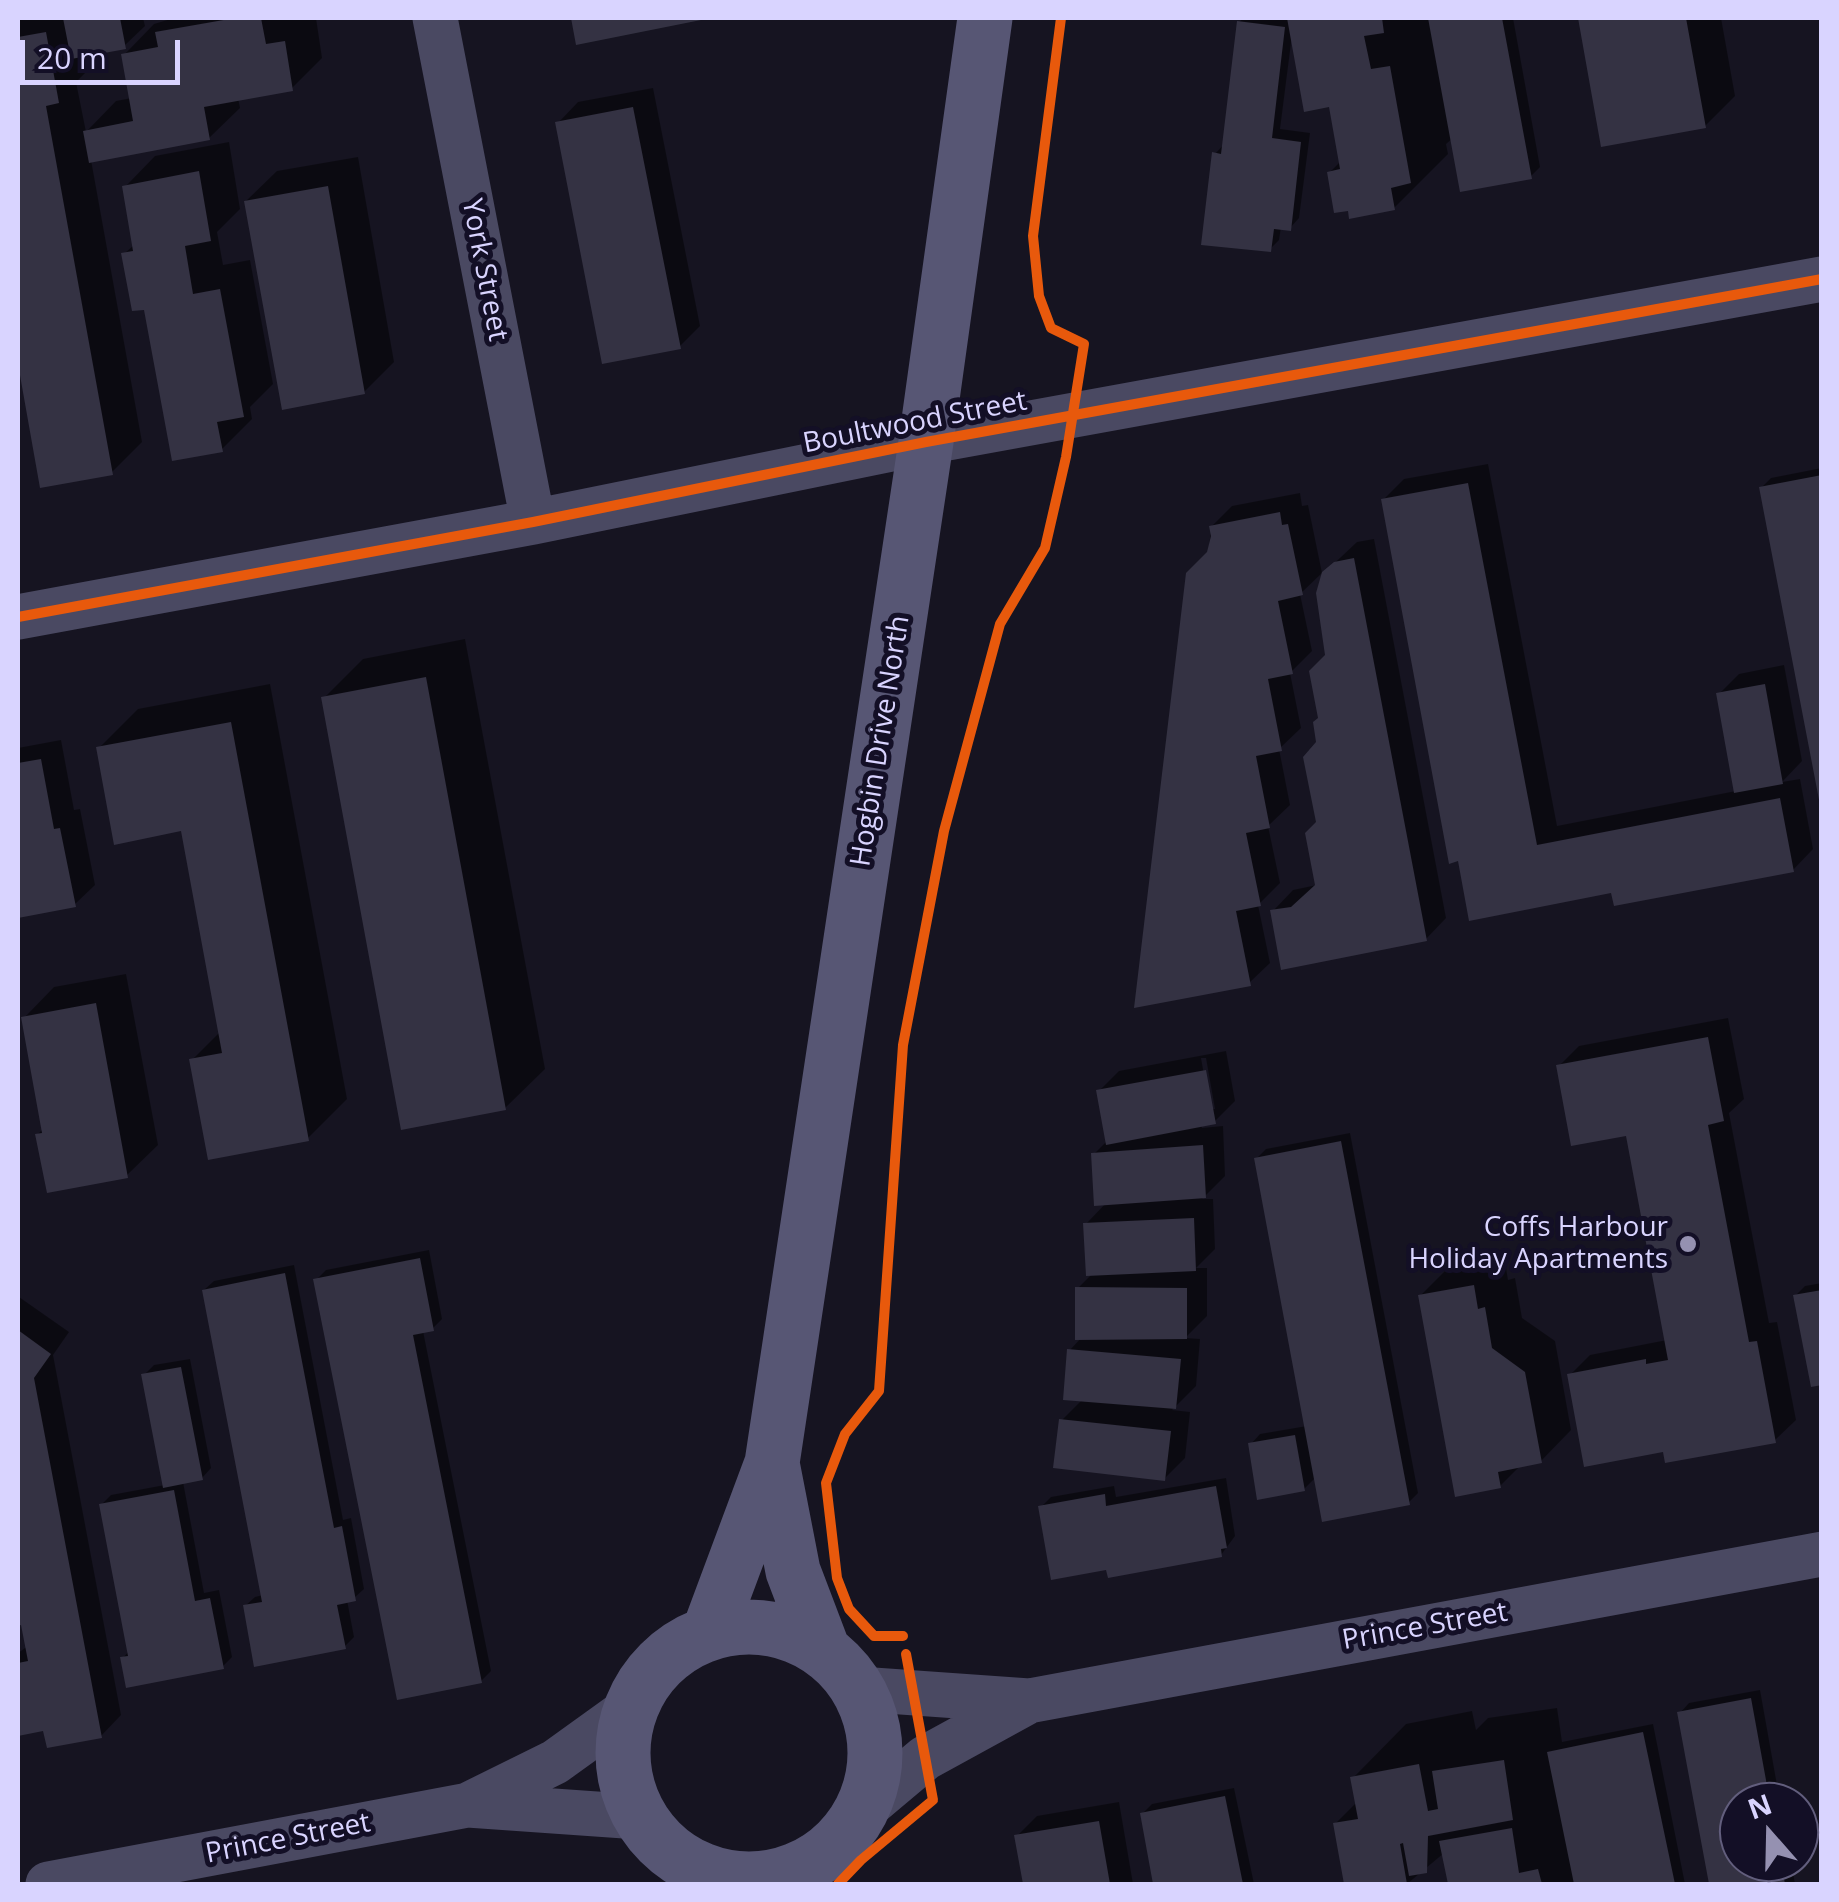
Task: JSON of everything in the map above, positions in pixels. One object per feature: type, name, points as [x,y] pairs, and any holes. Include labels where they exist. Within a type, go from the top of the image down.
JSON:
[{"type":"main road","name":"Hogbin Drive North","points":[[710,1632],[772,1464],[926,442],[985,18]]},
{"type":"main road","name":"Hogbin Drive North","points":[[772,1464],[793,1571],[841,1670]]},
{"type":"main road","points":[[749,1626],[788,1632],[841,1670],[874,1729],[874,1771],[862,1811],[839,1842],[808,1864],[770,1881],[735,1879],[698,1870],[661,1851],[625,1782],[622,1745],[630,1708],[648,1675],[676,1649],[710,1632],[749,1626]]},
{"type":"street","name":"York Street","points":[[435,18],[533,522]]},
{"type":"street","name":"Boultwood Street","points":[[18,617],[533,522],[926,442],[1822,280]]},
{"type":"street","name":"Prince Street","points":[[862,1811],[925,1758],[1029,1701],[1822,1554]]},
{"type":"street","name":"Prince Street","points":[[841,1670],[1029,1701]]},
{"type":"street","name":"Prince Street","points":[[48,1884],[468,1805],[555,1762],[630,1708]]},
{"type":"street","name":"Prince Street","points":[[468,1805],[661,1851]]},
{"type":"building","points":[[63,18],[120,18],[126,49],[71,59]]},
{"type":"building","points":[[235,18],[261,18],[266,44],[285,41],[293,91],[204,107],[210,140],[89,163],[83,131],[133,121],[121,54],[158,47],[155,32]]},
{"type":"building","points":[[571,18],[705,18],[706,19],[576,45]]},
{"type":"building","points":[[1287,18],[1382,18],[1384,33],[1364,36],[1371,69],[1390,66],[1411,183],[1391,188],[1395,210],[1349,219],[1348,211],[1334,213],[1327,172],[1340,169],[1329,107],[1304,112]]},
{"type":"building","points":[[1428,18],[1502,18],[1532,179],[1460,192]]},
{"type":"building","points":[[1578,18],[1686,18],[1706,128],[1601,147]]},
{"type":"building","points":[[1237,21],[1285,27],[1272,138],[1301,142],[1291,231],[1274,229],[1271,252],[1201,245],[1212,152],[1221,154]]},
{"type":"building","points":[[46,32],[59,103],[46,106],[113,475],[40,488],[18,364],[18,37]]},
{"type":"building","points":[[633,107],[681,349],[602,364],[555,122]]},
{"type":"building","points":[[199,171],[211,241],[185,246],[193,294],[220,289],[244,417],[217,422],[223,452],[172,461],[144,310],[132,311],[121,253],[133,251],[122,186]]},
{"type":"building","points":[[328,186],[365,394],[282,410],[244,201]]},
{"type":"building","points":[[1822,475],[1822,805],[1820,805],[1759,487]]},
{"type":"building","points":[[1468,483],[1537,845],[1780,798],[1794,872],[1614,906],[1611,893],[1469,921],[1458,861],[1449,864],[1381,499]]},
{"type":"building","points":[[1280,512],[1282,525],[1288,524],[1303,595],[1278,601],[1293,674],[1268,679],[1282,751],[1256,756],[1270,828],[1246,833],[1261,906],[1236,911],[1251,986],[1134,1008],[1186,573],[1207,552],[1209,526]]},
{"type":"building","points":[[1354,558],[1427,941],[1281,970],[1270,910],[1291,907],[1315,885],[1305,833],[1316,822],[1303,757],[1316,742],[1313,722],[1318,718],[1309,671],[1325,655],[1316,593],[1322,572],[1334,562]]},
{"type":"building","points":[[426,677],[506,1110],[401,1130],[321,697]]},
{"type":"building","points":[[1765,684],[1783,784],[1734,793],[1716,693]]},
{"type":"building","points":[[231,722],[309,1141],[208,1160],[189,1059],[222,1053],[181,831],[114,845],[96,747]]},
{"type":"building","points":[[41,759],[54,829],[60,828],[76,907],[18,918],[18,763]]},
{"type":"building","points":[[96,1003],[128,1178],[47,1193],[35,1134],[42,1133],[21,1017]]},
{"type":"building","name":"Coffs Harbour Holiday Apartments","points":[[1708,1037],[1724,1121],[1708,1125],[1749,1342],[1757,1341],[1776,1443],[1665,1463],[1663,1452],[1584,1467],[1567,1374],[1646,1359],[1646,1364],[1668,1360],[1626,1136],[1571,1146],[1556,1065]]},
{"type":"building","points":[[1206,1070],[1216,1124],[1106,1145],[1096,1090]]},
{"type":"building","points":[[1341,1141],[1410,1505],[1322,1522],[1254,1158]]},
{"type":"building","points":[[1203,1145],[1206,1198],[1094,1206],[1091,1153]]},
{"type":"building","points":[[1194,1218],[1196,1271],[1086,1276],[1083,1223]]},
{"type":"building","points":[[420,1258],[434,1331],[413,1335],[482,1683],[397,1700],[313,1279]]},
{"type":"building","points":[[285,1273],[334,1528],[342,1526],[356,1601],[337,1605],[346,1649],[254,1667],[243,1605],[262,1602],[202,1290]]},
{"type":"building","points":[[1474,1285],[1478,1309],[1485,1307],[1492,1348],[1525,1372],[1542,1463],[1498,1472],[1501,1488],[1455,1497],[1418,1295]]},
{"type":"building","points":[[1075,1287],[1187,1288],[1187,1339],[1075,1340]]},
{"type":"building","points":[[1822,1290],[1822,1385],[1811,1387],[1793,1295]]},
{"type":"building","points":[[18,1330],[51,1354],[34,1378],[102,1738],[47,1748],[43,1731],[18,1736],[18,1663],[28,1661],[21,1625],[18,1626]]},
{"type":"building","points":[[1067,1349],[1181,1359],[1176,1409],[1063,1400]]},
{"type":"building","points":[[181,1367],[203,1480],[163,1488],[141,1374]]},
{"type":"building","points":[[1059,1419],[1171,1431],[1165,1481],[1053,1468]]},
{"type":"building","points":[[1295,1435],[1305,1491],[1257,1500],[1248,1443]]},
{"type":"building","points":[[1216,1486],[1227,1548],[1221,1549],[1222,1557],[1108,1578],[1106,1570],[1051,1580],[1038,1506],[1105,1494],[1106,1506]]},
{"type":"building","points":[[174,1490],[195,1601],[210,1598],[224,1669],[126,1688],[120,1657],[128,1656],[99,1504]]},
{"type":"building","points":[[1751,1698],[1766,1782],[1719,1782],[1719,1882],[1785,1884],[1709,1884],[1677,1712]]},
{"type":"building","points":[[1643,1732],[1675,1884],[1574,1884],[1547,1752]]},
{"type":"building","points":[[1504,1760],[1513,1820],[1428,1836],[1427,1873],[1409,1876],[1403,1843],[1400,1844],[1407,1884],[1344,1884],[1333,1823],[1358,1819],[1350,1777],[1419,1764],[1428,1811],[1438,1809],[1432,1771]]},
{"type":"building","points":[[1225,1796],[1243,1884],[1153,1884],[1140,1813]]},
{"type":"building","points":[[1099,1821],[1110,1884],[1023,1884],[1014,1835]]},
{"type":"building","points":[[1512,1828],[1519,1873],[1538,1869],[1542,1884],[1448,1884],[1439,1841]]},
{"type":"cycle path","points":[[903,1636],[874,1636],[849,1609],[837,1578],[826,1483],[845,1434],[879,1391],[903,1045],[944,831],[1000,624],[1045,548],[1066,457],[1084,344],[1051,328],[1039,296],[1033,236],[1061,18]]},
{"type":"cycle path","points":[[18,617],[533,522],[926,442],[1822,279]]},
{"type":"cycle path","points":[[838,1884],[933,1800],[906,1654]]},
{"type":"place","name":"Coffs Harbour Holiday Apartments","points":[[1688,1244]]}]
